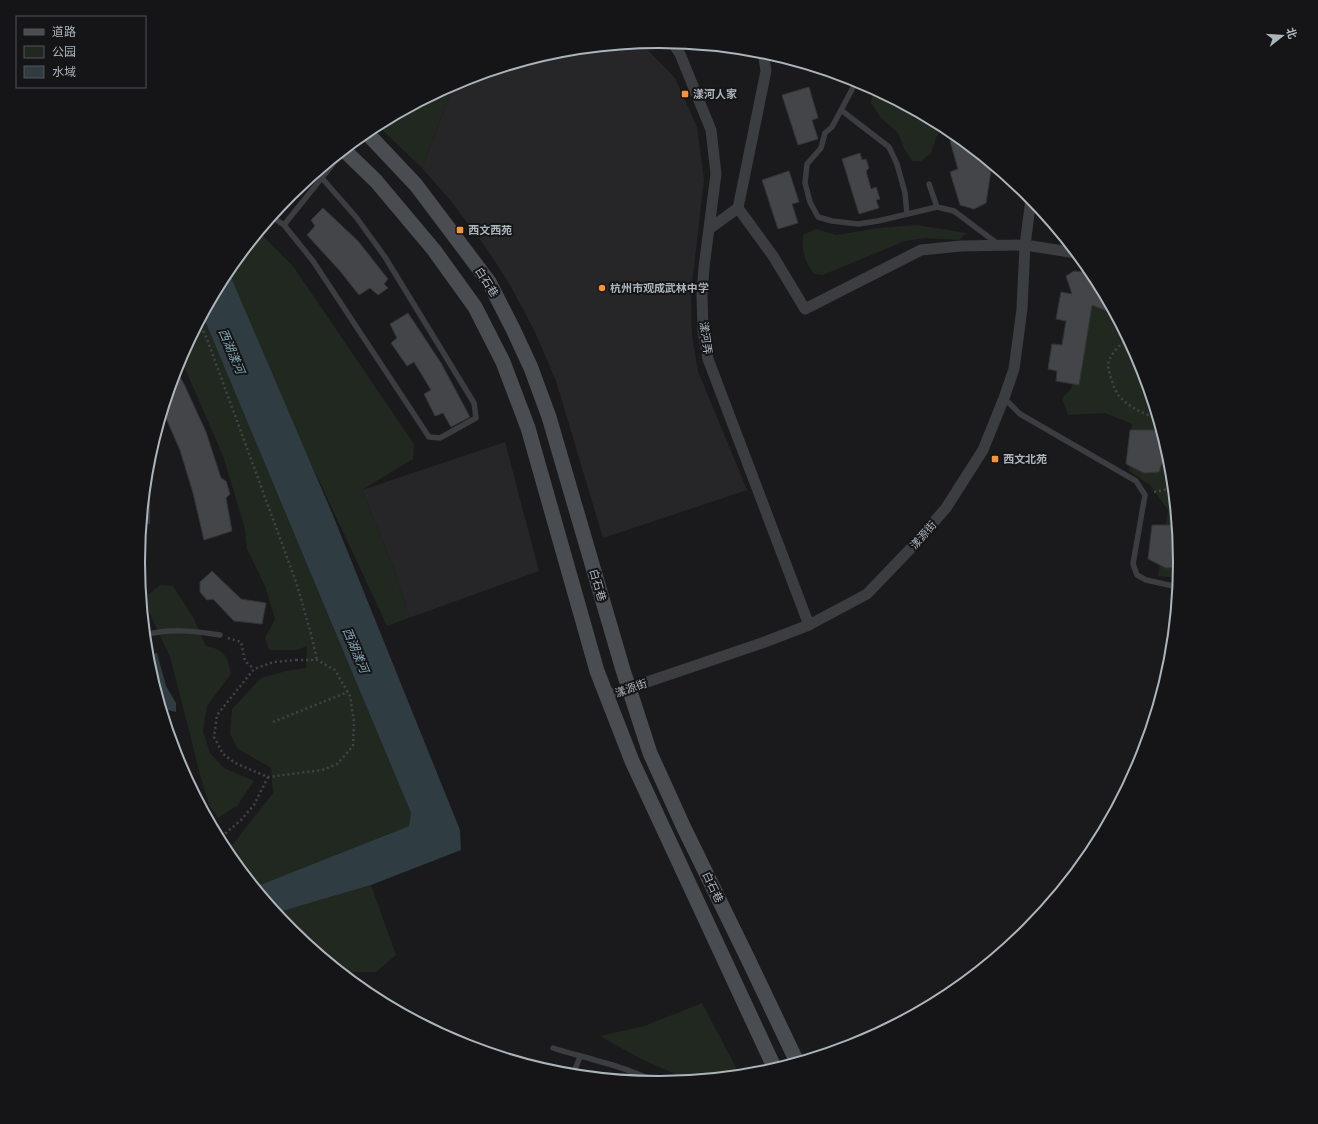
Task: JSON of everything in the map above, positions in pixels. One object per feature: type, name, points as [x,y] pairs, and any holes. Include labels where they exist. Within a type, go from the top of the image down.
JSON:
[{"type":"main road","name":"白石巷","points":[[370,137],[416,185],[489,282],[514,329],[531,368],[549,417],[629,688],[650,752],[684,828],[795,1057]]},
{"type":"main road","name":"白石巷","points":[[347,153],[376,182],[434,250],[475,307],[503,362],[528,428],[597,671],[606,696],[632,761],[771,1063]]},
{"type":"street","name":"漾河弄","points":[[676,49],[680,54],[711,130],[716,174],[702,296],[703,330],[708,359],[809,625]]},
{"type":"street","points":[[709,229],[738,208],[766,71],[764,59]]},
{"type":"street","points":[[738,208],[773,256],[806,309],[921,250],[961,246],[1025,245],[1069,252]]},
{"type":"street","name":"漾源街","points":[[606,696],[762,643],[809,625],[867,594],[919,540],[946,508],[983,450],[1014,369],[1022,310],[1025,245],[1031,208]]},
{"type":"lane","points":[[853,86],[832,127],[825,133],[821,148],[807,164],[805,183],[810,202],[818,217],[858,224],[937,207],[954,212],[1000,245]]},
{"type":"lane","points":[[841,110],[890,147],[897,164],[905,193],[907,214]]},
{"type":"lane","points":[[284,225],[327,170]]},
{"type":"lane","points":[[276,220],[284,225],[313,261],[429,437],[440,438],[476,418],[474,403],[385,257],[356,217],[321,177]]},
{"type":"lane","points":[[929,184],[937,207]]},
{"type":"lane","points":[[1004,398],[1020,414],[1136,482],[1144,495],[1133,564],[1135,570],[1137,575],[1146,580],[1172,586]]},
{"type":"lane","points":[[150,634],[178,631],[199,632],[220,636]]},
{"type":"lane","points":[[553,1048],[598,1060],[642,1076]]},
{"type":"lane","points":[[575,1069],[580,1056]]},
{"type":"path","points":[[202,328],[296,582],[317,660]]},
{"type":"path","points":[[1124,343],[1114,350],[1108,366],[1118,395],[1144,414],[1151,416]]},
{"type":"path","points":[[1144,495],[1168,489]]},
{"type":"path","points":[[220,636],[241,642],[245,661],[254,669]]},
{"type":"path","points":[[317,660],[335,670],[350,696],[354,722],[353,746],[337,764],[322,770],[268,777],[235,763],[223,754],[214,737],[217,715],[254,669],[274,662],[317,660]]},
{"type":"path","points":[[273,722],[348,692]]},
{"type":"path","points":[[224,835],[241,820],[254,805],[268,777]]},
{"type":"shaded area","name":"杭州市观成武林中学","points":[[646,48],[675,78],[697,127],[704,180],[691,293],[692,336],[698,371],[747,490],[603,538],[556,381],[535,332],[509,283],[484,245],[451,201],[422,168],[451,92],[494,75],[559,58],[592,52]]},
{"type":"shaded area","points":[[505,442],[539,571],[409,618],[396,574],[362,490]]},
{"type":"green space","points":[[451,92],[422,168],[382,130],[402,117]]},
{"type":"green space","points":[[872,95],[916,117],[940,132],[931,153],[921,161],[912,161],[904,148],[898,133],[881,118],[871,103]]},
{"type":"green space","points":[[916,225],[967,233],[959,240],[926,238],[905,241],[823,275],[814,274],[804,256],[803,235],[816,229],[836,235],[879,228]]},
{"type":"green space","points":[[262,235],[293,266],[414,444],[413,459],[362,490],[396,574],[409,618],[387,626],[301,442],[231,277]]},
{"type":"green space","points":[[1090,296],[1101,301],[1104,305],[1134,365],[1146,397],[1163,462],[1169,495],[1172,528],[1173,577],[1158,576],[1168,510],[1150,485],[1129,471],[1132,424],[1105,413],[1068,415],[1062,398],[1071,389]]},
{"type":"green space","points":[[205,321],[411,813],[409,826],[260,885],[231,847],[273,793],[271,768],[238,749],[230,734],[232,709],[261,678],[286,671],[306,668],[307,646],[297,650],[269,650],[265,638],[275,619],[265,586],[247,549],[245,529],[223,456],[184,366]]},
{"type":"green space","points":[[160,585],[173,586],[193,617],[206,646],[222,652],[227,658],[230,668],[231,674],[207,706],[203,731],[210,753],[224,768],[254,781],[237,806],[218,818],[210,807],[200,775],[170,657],[148,610],[148,595]]},
{"type":"green space","points":[[371,885],[396,955],[376,972],[349,972],[320,948],[283,911]]},
{"type":"green space","points":[[702,1003],[737,1070],[679,1075],[641,1059],[600,1036],[644,1026]]},
{"type":"water","name":"西湖漾河","points":[[231,277],[332,513],[460,830],[461,850],[371,885],[283,911],[260,885],[409,826],[411,813],[205,321]]},
{"type":"water","points":[[149,499],[150,502],[150,524],[146,524]]},
{"type":"water","points":[[157,653],[166,686],[176,703],[176,712],[167,710],[153,654]]},
{"type":"building","points":[[809,87],[818,118],[812,120],[818,139],[798,145],[782,95]]},
{"type":"building","points":[[952,140],[972,154],[991,170],[986,203],[974,209],[960,205],[950,172],[958,169],[950,141]]},
{"type":"building","points":[[860,153],[862,160],[866,159],[869,168],[866,171],[871,189],[876,187],[880,199],[876,200],[879,208],[859,214],[842,159]]},
{"type":"building","points":[[789,171],[799,202],[792,204],[798,223],[778,229],[762,180]]},
{"type":"building","points":[[323,208],[358,241],[388,279],[384,284],[388,288],[378,295],[370,288],[359,295],[340,271],[307,235],[315,226],[311,220]]},
{"type":"building","points":[[1074,271],[1083,272],[1107,311],[1092,305],[1079,385],[1056,381],[1057,371],[1048,369],[1052,344],[1062,345],[1066,321],[1056,319],[1061,292],[1072,294],[1066,276]]},
{"type":"building","points":[[408,313],[441,363],[470,417],[451,427],[443,413],[435,416],[424,394],[431,390],[414,362],[407,366],[391,343],[397,338],[390,324]]},
{"type":"building","points":[[180,376],[206,432],[221,478],[226,481],[230,494],[226,498],[232,531],[204,540],[193,493],[180,450],[166,418]]},
{"type":"building","points":[[1130,430],[1155,431],[1163,463],[1159,472],[1144,473],[1126,464]]},
{"type":"building","points":[[1152,525],[1172,525],[1173,568],[1166,568],[1148,559]]},
{"type":"building","points":[[212,571],[241,599],[266,603],[262,624],[234,621],[213,599],[207,600],[200,592],[200,582]]},
{"type":"place","name":"漾河人家","points":[[685,94]]},
{"type":"place","name":"西文西苑","points":[[460,230]]},
{"type":"place","name":"杭州市观成武林中学","points":[[602,288]]},
{"type":"place","name":"西文北苑","points":[[995,459]]}]
